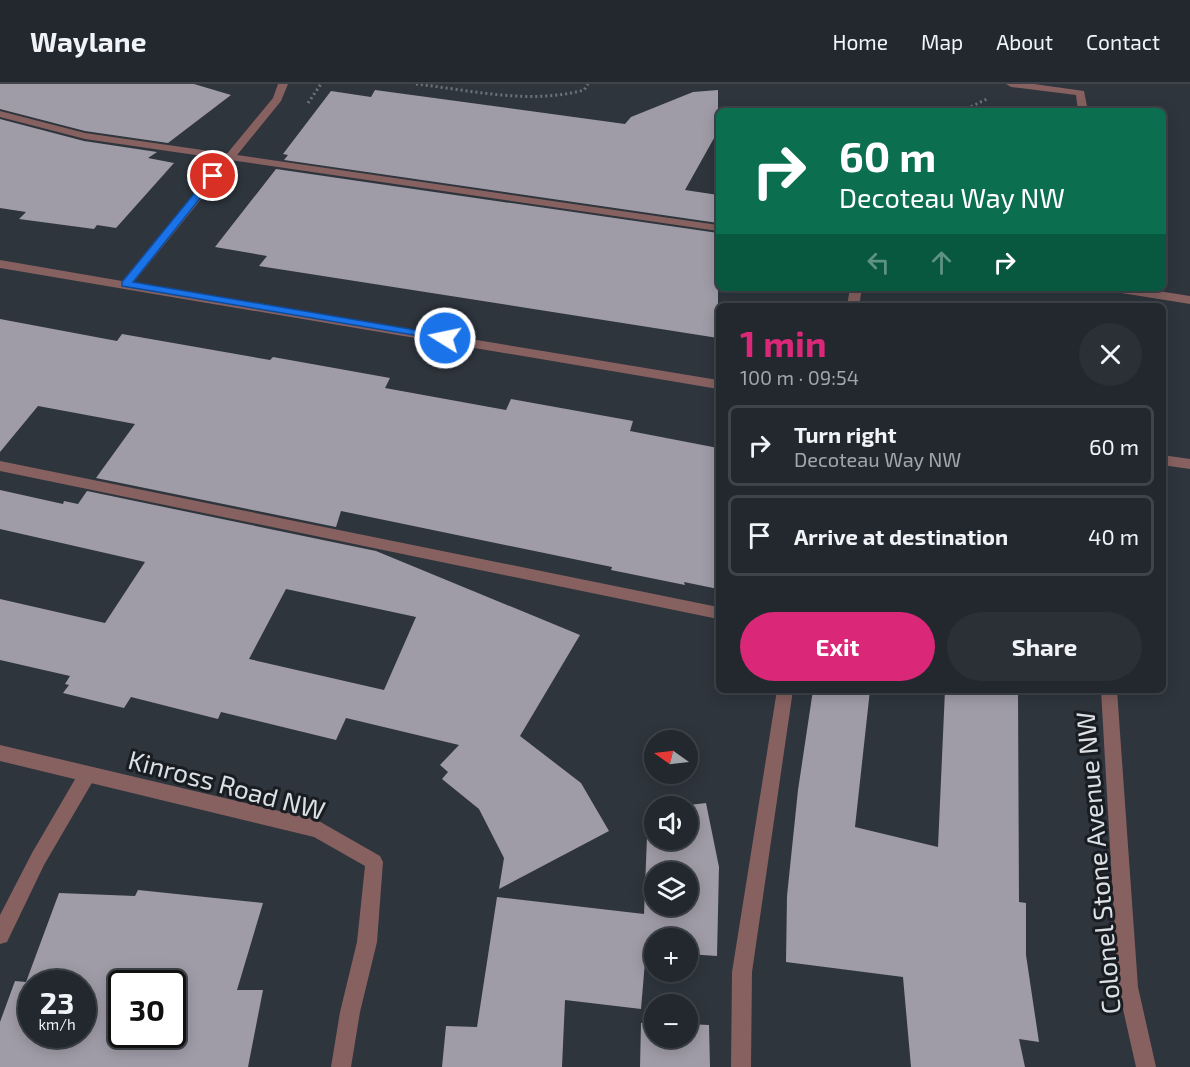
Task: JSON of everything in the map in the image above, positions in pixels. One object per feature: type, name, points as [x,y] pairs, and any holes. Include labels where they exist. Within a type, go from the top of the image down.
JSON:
[{"type":"street","points":[[126,284],[278,99],[283,84]]},
{"type":"street","points":[[1011,84],[1081,93],[1083,108]]},
{"type":"street","points":[[0,114],[85,136],[716,228]]},
{"type":"street","points":[[0,264],[716,385]]},
{"type":"street","points":[[1134,291],[1190,300]]},
{"type":"street","points":[[1166,461],[1190,464]]},
{"type":"street","points":[[0,466],[716,613]]},
{"type":"street","points":[[741,1067],[742,972],[785,693]]},
{"type":"street","name":"Colonel Stone Avenue NW","points":[[1109,693],[1128,987],[1146,1067]]},
{"type":"street","name":"Kinross Road NW","points":[[0,753],[317,829],[374,862],[367,942],[350,1012],[341,1067]]},
{"type":"street","points":[[0,935],[38,859],[87,775]]},
{"type":"path","points":[[416,84],[506,94],[563,95],[584,90],[588,84]]},
{"type":"building","points":[[0,84],[194,84],[231,95],[168,143],[85,131],[0,109]]},
{"type":"building","points":[[375,90],[625,124],[631,117],[693,92],[718,90],[716,135],[685,190],[716,195],[716,223],[284,160],[288,155],[283,154],[331,91],[371,97]]},
{"type":"building","points":[[0,119],[84,141],[157,152],[148,158],[174,163],[116,228],[97,225],[94,229],[19,219],[26,212],[0,208]]},
{"type":"building","points":[[276,169],[716,233],[718,303],[716,303],[716,338],[259,266],[267,256],[215,247]]},
{"type":"building","points":[[0,319],[117,341],[122,334],[390,378],[385,388],[506,410],[511,399],[633,421],[630,431],[716,448],[716,589],[684,582],[685,585],[611,570],[612,567],[341,511],[336,527],[96,478],[135,424],[38,406],[0,452]]},
{"type":"building","points":[[0,490],[63,504],[64,501],[78,504],[87,491],[376,551],[580,635],[520,736],[581,783],[609,831],[499,889],[504,858],[479,809],[442,779],[448,772],[440,765],[459,745],[346,718],[336,740],[221,712],[218,719],[131,697],[124,708],[63,693],[69,685],[65,684],[70,676],[0,660],[0,599],[105,623],[145,562],[0,529]],"holes":[[[286,589],[416,617],[384,690],[249,659]]]},
{"type":"building","points":[[813,693],[870,693],[855,827],[938,847],[945,693],[1018,693],[1019,902],[1026,903],[1026,955],[1039,1042],[1019,1039],[1025,1067],[911,1067],[903,977],[786,962],[787,896],[798,790]]},
{"type":"building","points":[[706,803],[719,867],[717,956],[698,955],[698,928],[644,928],[641,1009],[565,1000],[562,1067],[442,1067],[446,1026],[477,1027],[497,897],[644,914],[644,916],[698,916],[698,862],[646,862],[646,850],[698,850],[698,804]]},
{"type":"building","points":[[138,890],[263,903],[237,990],[263,990],[248,1067],[0,1067],[0,1022],[15,981],[18,981],[18,1048],[96,1048],[96,970],[30,970],[59,893],[135,896]]},
{"type":"building","points":[[641,1023],[644,1023],[644,1048],[698,1048],[698,1024],[709,1025],[710,1067],[640,1067]]},
{"type":"route","points":[[213,176],[126,284],[445,338]]}]
